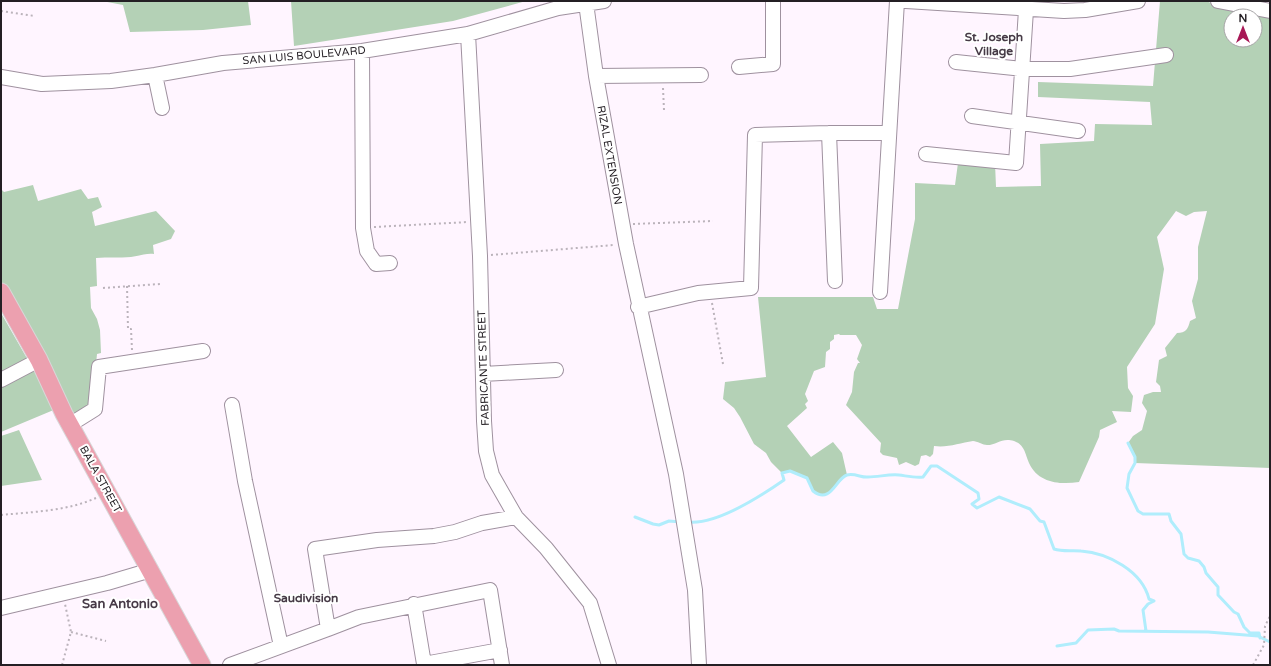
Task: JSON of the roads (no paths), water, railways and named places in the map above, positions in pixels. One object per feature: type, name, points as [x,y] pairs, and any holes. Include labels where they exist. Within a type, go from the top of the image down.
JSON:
[{"type":"main road","name":"BALA STREET","points":[[1,292],[202,665]]},
{"type":"street","name":"SAN LUIS BOULEVARD","points":[[1,77],[42,84],[111,81],[223,63],[362,51],[468,34],[527,16],[586,3],[604,1]]},
{"type":"street","points":[[739,67],[773,64],[773,1]]},
{"type":"street","points":[[880,292],[897,1]]},
{"type":"street","points":[[906,1],[1026,10],[1085,10],[1138,1]]},
{"type":"street","points":[[1218,1],[1270,11]]},
{"type":"street","name":"RIZAL EXTENSION","points":[[586,3],[596,76],[622,224],[638,307],[676,474],[695,590],[699,665]]},
{"type":"street","points":[[926,154],[1016,162],[1026,10]]},
{"type":"street","name":"FABRICANTE STREET","points":[[468,34],[479,222],[486,452],[492,475],[516,517],[546,548],[590,603],[609,665]]},
{"type":"street","points":[[362,51],[363,228],[367,251],[376,264],[390,263]]},
{"type":"street","points":[[956,62],[1023,69],[1070,69],[1166,55]]},
{"type":"street","points":[[155,75],[162,108]]},
{"type":"street","points":[[596,76],[702,75]]},
{"type":"street","points":[[972,116],[1078,131]]},
{"type":"street","points":[[638,307],[698,293],[751,288],[755,136],[829,133],[889,133]]},
{"type":"street","points":[[829,133],[835,281]]},
{"type":"street","points":[[71,424],[95,409],[99,367],[203,351]]},
{"type":"street","points":[[1,380],[39,360]]},
{"type":"street","points":[[483,374],[556,370]]},
{"type":"street","points":[[232,405],[245,481],[281,646]]},
{"type":"street","points":[[328,629],[315,549],[377,540],[434,536],[455,532],[482,523],[516,517]]},
{"type":"street","points":[[1,608],[151,570]]},
{"type":"street","points":[[230,665],[359,617],[414,604],[490,590],[502,665]]},
{"type":"street","points":[[414,604],[424,664],[500,650]]},
{"type":"waterway","points":[[1128,443],[1135,457],[1135,463],[1129,474],[1127,488],[1138,511],[1143,514],[1169,514],[1171,521],[1181,534],[1184,554],[1188,558],[1199,561],[1204,567],[1206,573],[1218,587],[1218,595],[1234,612],[1238,614],[1244,627],[1250,633],[1259,633],[1260,638]]},
{"type":"waterway","points":[[688,522],[699,522],[712,519],[738,508],[784,480],[782,473],[790,471],[807,478],[813,491],[824,495],[829,493],[843,477],[847,475],[866,477],[895,475],[923,477],[931,466],[937,466],[978,493],[979,499],[972,504],[977,508],[999,497],[1030,509],[1040,521],[1044,522],[1054,549],[1091,552],[1102,555],[1132,572],[1145,589],[1149,599],[1154,601],[1148,604],[1143,610],[1146,631]]},
{"type":"waterway","points":[[635,517],[659,525],[669,521],[681,522]]},
{"type":"waterway","points":[[1057,646],[1076,643],[1088,630],[1114,629],[1119,631],[1208,632],[1258,636],[1270,642]]},
{"type":"district","name":"St. Joseph Village","points":[[994,44]]},
{"type":"district","name":"Saudivision","points":[[306,598]]},
{"type":"district","name":"San Antonio","points":[[120,603]]}]
